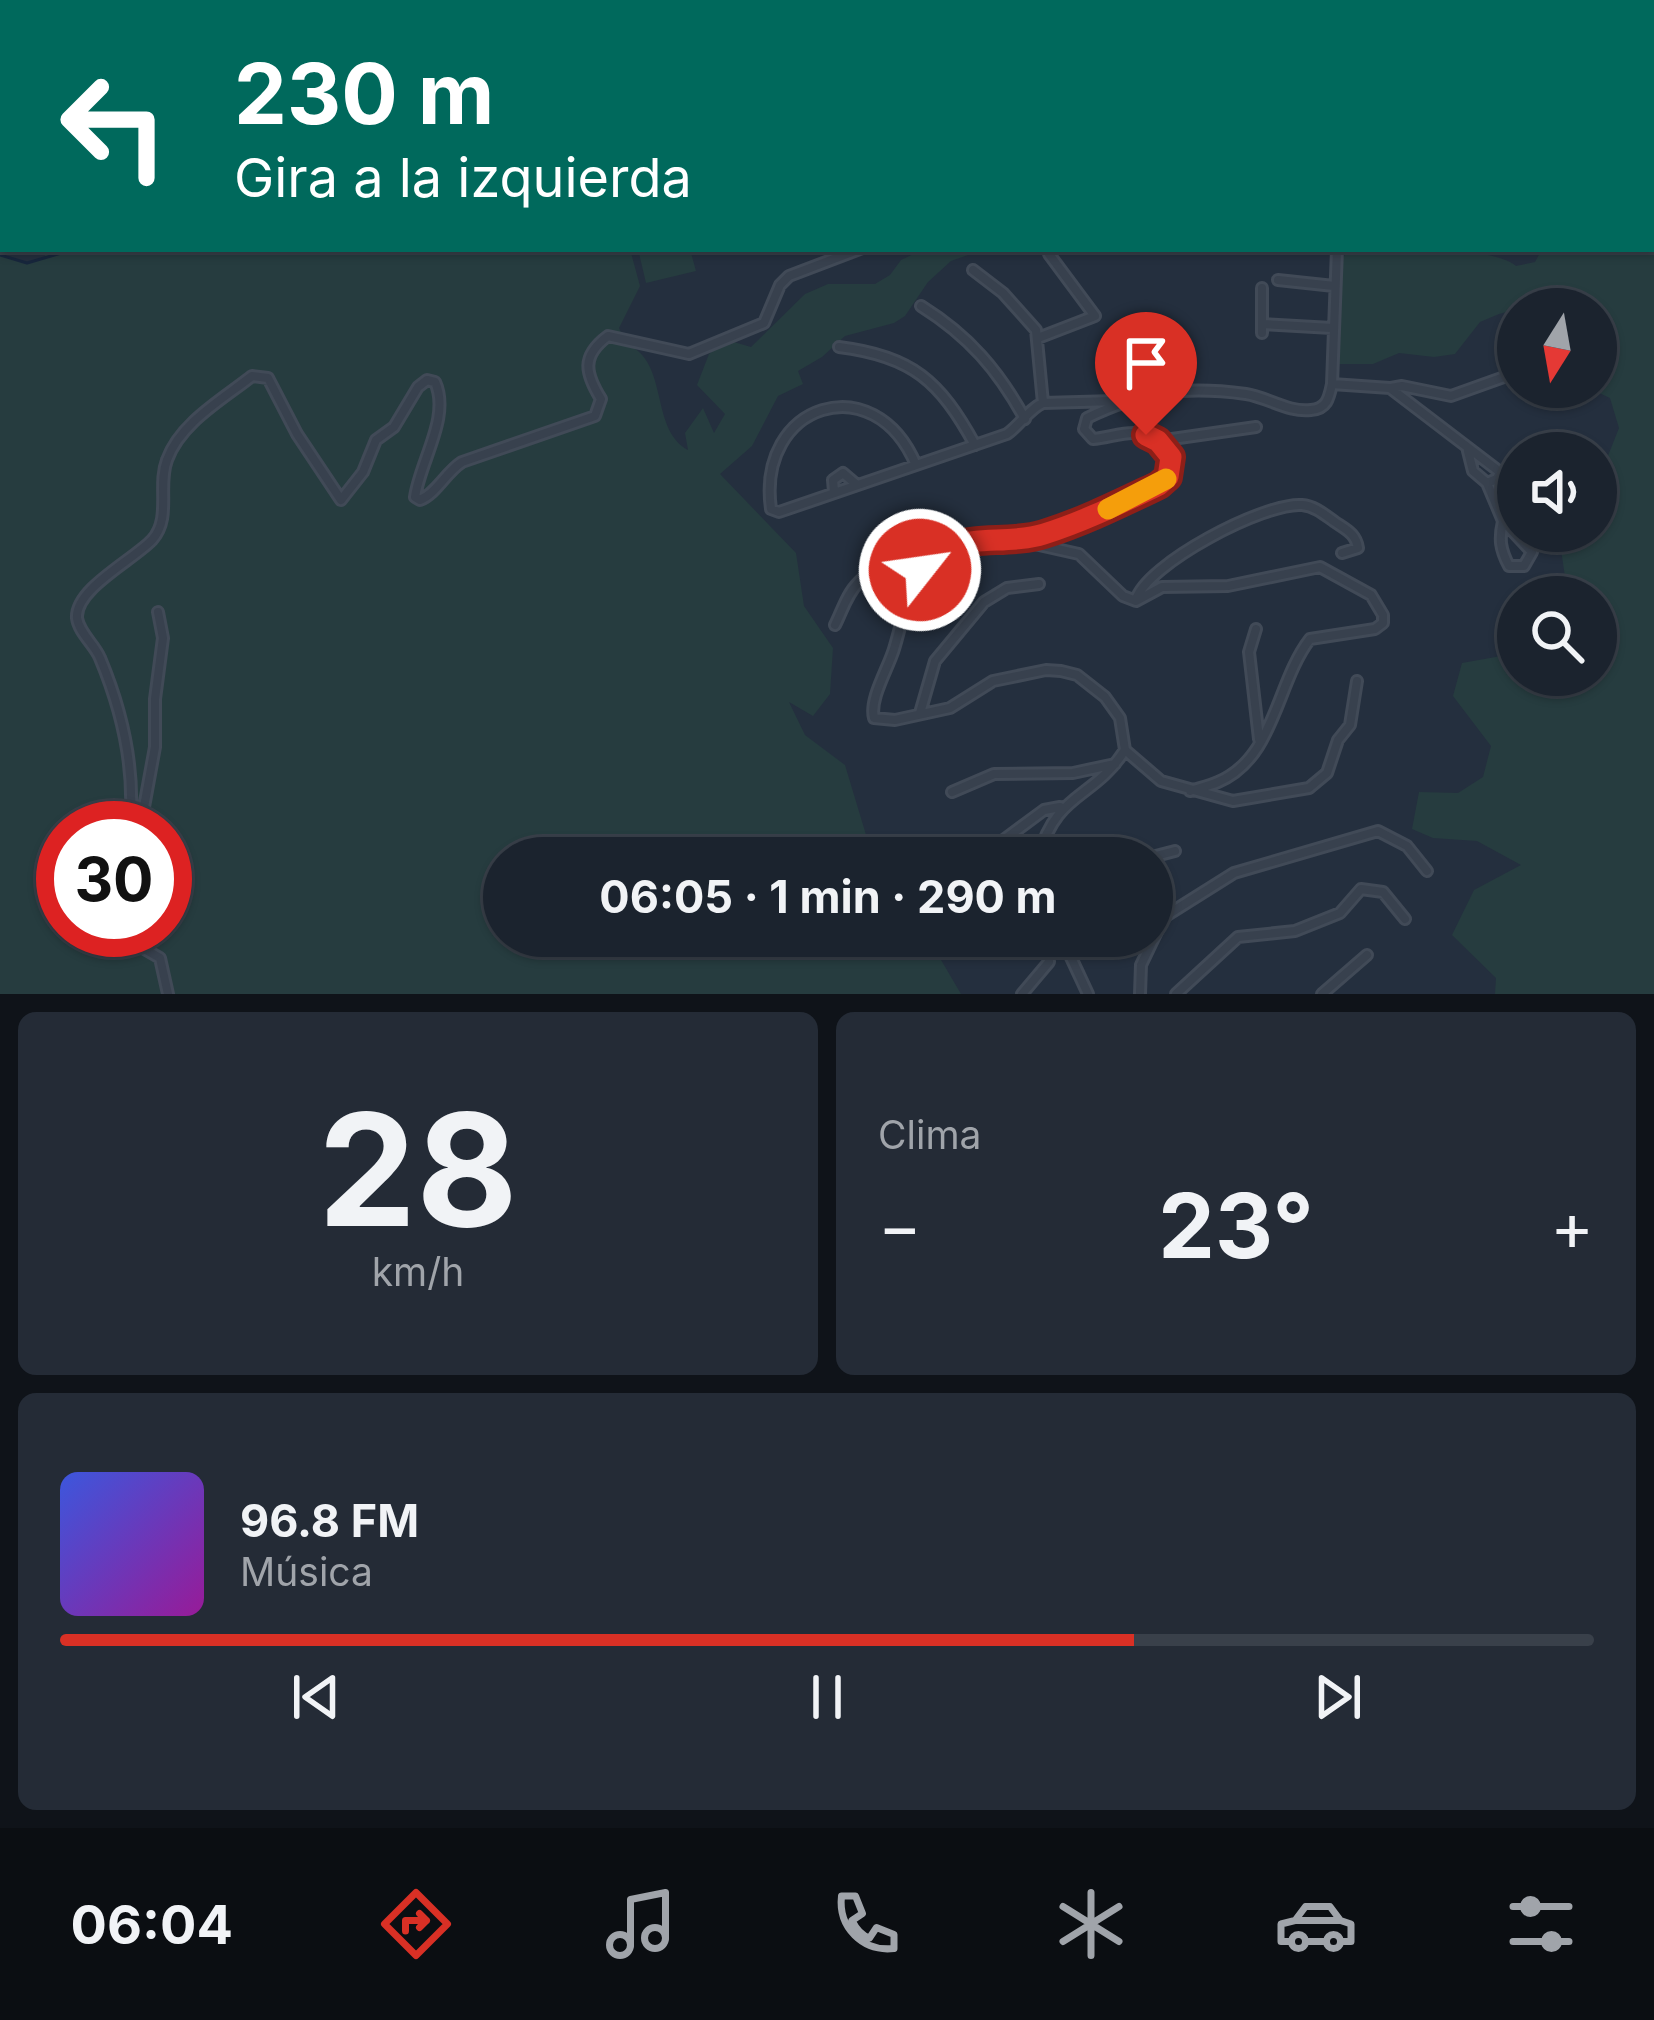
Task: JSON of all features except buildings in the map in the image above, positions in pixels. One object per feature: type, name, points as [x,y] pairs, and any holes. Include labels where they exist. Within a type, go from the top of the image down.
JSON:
[{"type":"street","points":[[131,801],[129,742],[99,653],[78,624],[77,614],[86,595],[158,532],[164,512],[164,464],[197,419],[252,376],[268,378],[297,434],[341,500],[363,472],[376,440],[394,427],[418,387],[428,380],[435,382],[439,401],[433,436],[415,496],[427,498],[448,470],[462,462],[595,416],[601,399],[585,364],[594,346],[608,336],[689,354],[770,318],[780,285],[789,276],[856,252]]},
{"type":"street","points":[[916,465],[896,428],[878,415],[833,407],[792,426],[770,464],[771,508],[779,512],[1007,434],[1043,403],[1124,401],[1153,392],[1247,394],[1309,411],[1328,402],[1332,384],[1337,252]]},
{"type":"street","points":[[1038,338],[1095,316],[1048,254]]},
{"type":"street","points":[[973,270],[1032,322],[1038,338],[1043,403]]},
{"type":"street","points":[[1278,280],[1334,286]]},
{"type":"street","points":[[1262,288],[1262,328],[1332,328]]},
{"type":"street","points":[[921,306],[956,327],[982,353],[1026,421]]},
{"type":"street","points":[[838,347],[904,363],[932,381],[957,412],[975,446]]},
{"type":"street","points":[[1332,384],[1402,386],[1451,396],[1497,379]]},
{"type":"street","points":[[1390,388],[1500,472],[1497,479],[1486,483]]},
{"type":"street","points":[[1124,401],[1102,425],[1158,441],[1167,449],[1172,466],[1168,477],[1105,511],[1020,541],[970,541],[937,551],[920,570],[872,706],[874,718],[884,722],[950,708],[1010,675],[1061,671],[1077,675],[1106,698],[1120,718],[1125,750],[1160,781],[1243,801],[1319,782],[1353,718],[1357,681]]},
{"type":"street","points":[[1158,441],[1256,427]]},
{"type":"street","points":[[1468,449],[1473,471],[1486,483],[1497,508]]},
{"type":"street","points":[[834,492],[833,480],[843,473],[857,484]]},
{"type":"street","points":[[1136,602],[1139,590],[1186,552],[1245,520],[1288,506],[1314,508],[1352,533],[1358,548],[1342,553]]},
{"type":"street","points":[[1503,521],[1532,552],[1524,566],[1509,566],[1503,555],[1498,540],[1503,521]]},
{"type":"street","points":[[1020,541],[1079,554],[1123,596],[1136,602]]},
{"type":"street","points":[[835,625],[854,586],[866,575],[900,555],[926,548],[937,551]]},
{"type":"street","points":[[1136,602],[1162,587],[1228,586],[1310,567],[1331,569],[1371,595],[1383,615],[1383,623],[1375,629],[1310,639],[1295,658],[1259,747],[1235,772],[1190,791]]},
{"type":"street","points":[[920,713],[935,661],[984,602],[1006,588],[1039,584]]},
{"type":"street","points":[[145,801],[155,747],[163,638],[158,612]]},
{"type":"street","points":[[1256,629],[1249,652],[1259,747]]},
{"type":"street","points":[[1046,837],[1061,807],[1108,774],[1125,750]]},
{"type":"street","points":[[952,792],[994,775],[1073,772],[1116,764]]},
{"type":"street","points":[[1008,837],[1045,810],[1061,807]]},
{"type":"street","points":[[1140,994],[1141,965],[1164,917],[1234,873],[1378,831],[1408,846],[1426,871]]},
{"type":"street","points":[[1176,994],[1238,937],[1294,931],[1340,914],[1361,890],[1383,892],[1405,920]]},
{"type":"street","points":[[1322,994],[1367,955]]},
{"type":"street","points":[[158,957],[168,994]]},
{"type":"street","points":[[1022,994],[1049,957]]},
{"type":"street","points":[[1071,957],[1088,994]]},
{"type":"green space","points":[[45,252],[631,252],[640,286],[619,328],[626,344],[649,365],[668,427],[688,450],[685,433],[703,408],[714,433],[725,414],[697,385],[709,354],[727,340],[751,347],[805,294],[828,284],[875,284],[901,260],[918,252],[976,252],[951,261],[928,282],[905,316],[845,336],[798,371],[803,384],[778,396],[752,446],[720,474],[796,553],[804,606],[833,648],[830,694],[813,716],[789,702],[805,735],[845,765],[867,837],[483,837],[483,957],[939,957],[961,994],[0,994],[0,255],[27,263],[45,258]]},
{"type":"green space","points":[[639,252],[691,252],[696,271],[646,283]]},
{"type":"green space","points":[[1348,252],[1462,252],[1485,254],[1516,266],[1535,262],[1540,252],[1654,252],[1654,994],[1495,994],[1496,978],[1452,935],[1474,890],[1521,865],[1477,841],[1433,838],[1412,829],[1419,792],[1458,793],[1483,777],[1491,746],[1453,696],[1462,663],[1497,657],[1497,696],[1617,696],[1617,576],[1565,576],[1561,552],[1617,552],[1619,428],[1613,408],[1617,408],[1617,288],[1497,288],[1497,315],[1480,322],[1455,354],[1399,353],[1373,364],[1339,364],[1342,258]]},
{"type":"waterway","points":[[0,255],[27,263],[65,252]]},
{"type":"slow traffic","points":[[1108,509],[1166,479]]},
{"type":"route","points":[[920,570],[937,551],[950,545],[1043,535],[1159,485],[1168,477],[1171,457],[1146,435]]}]
